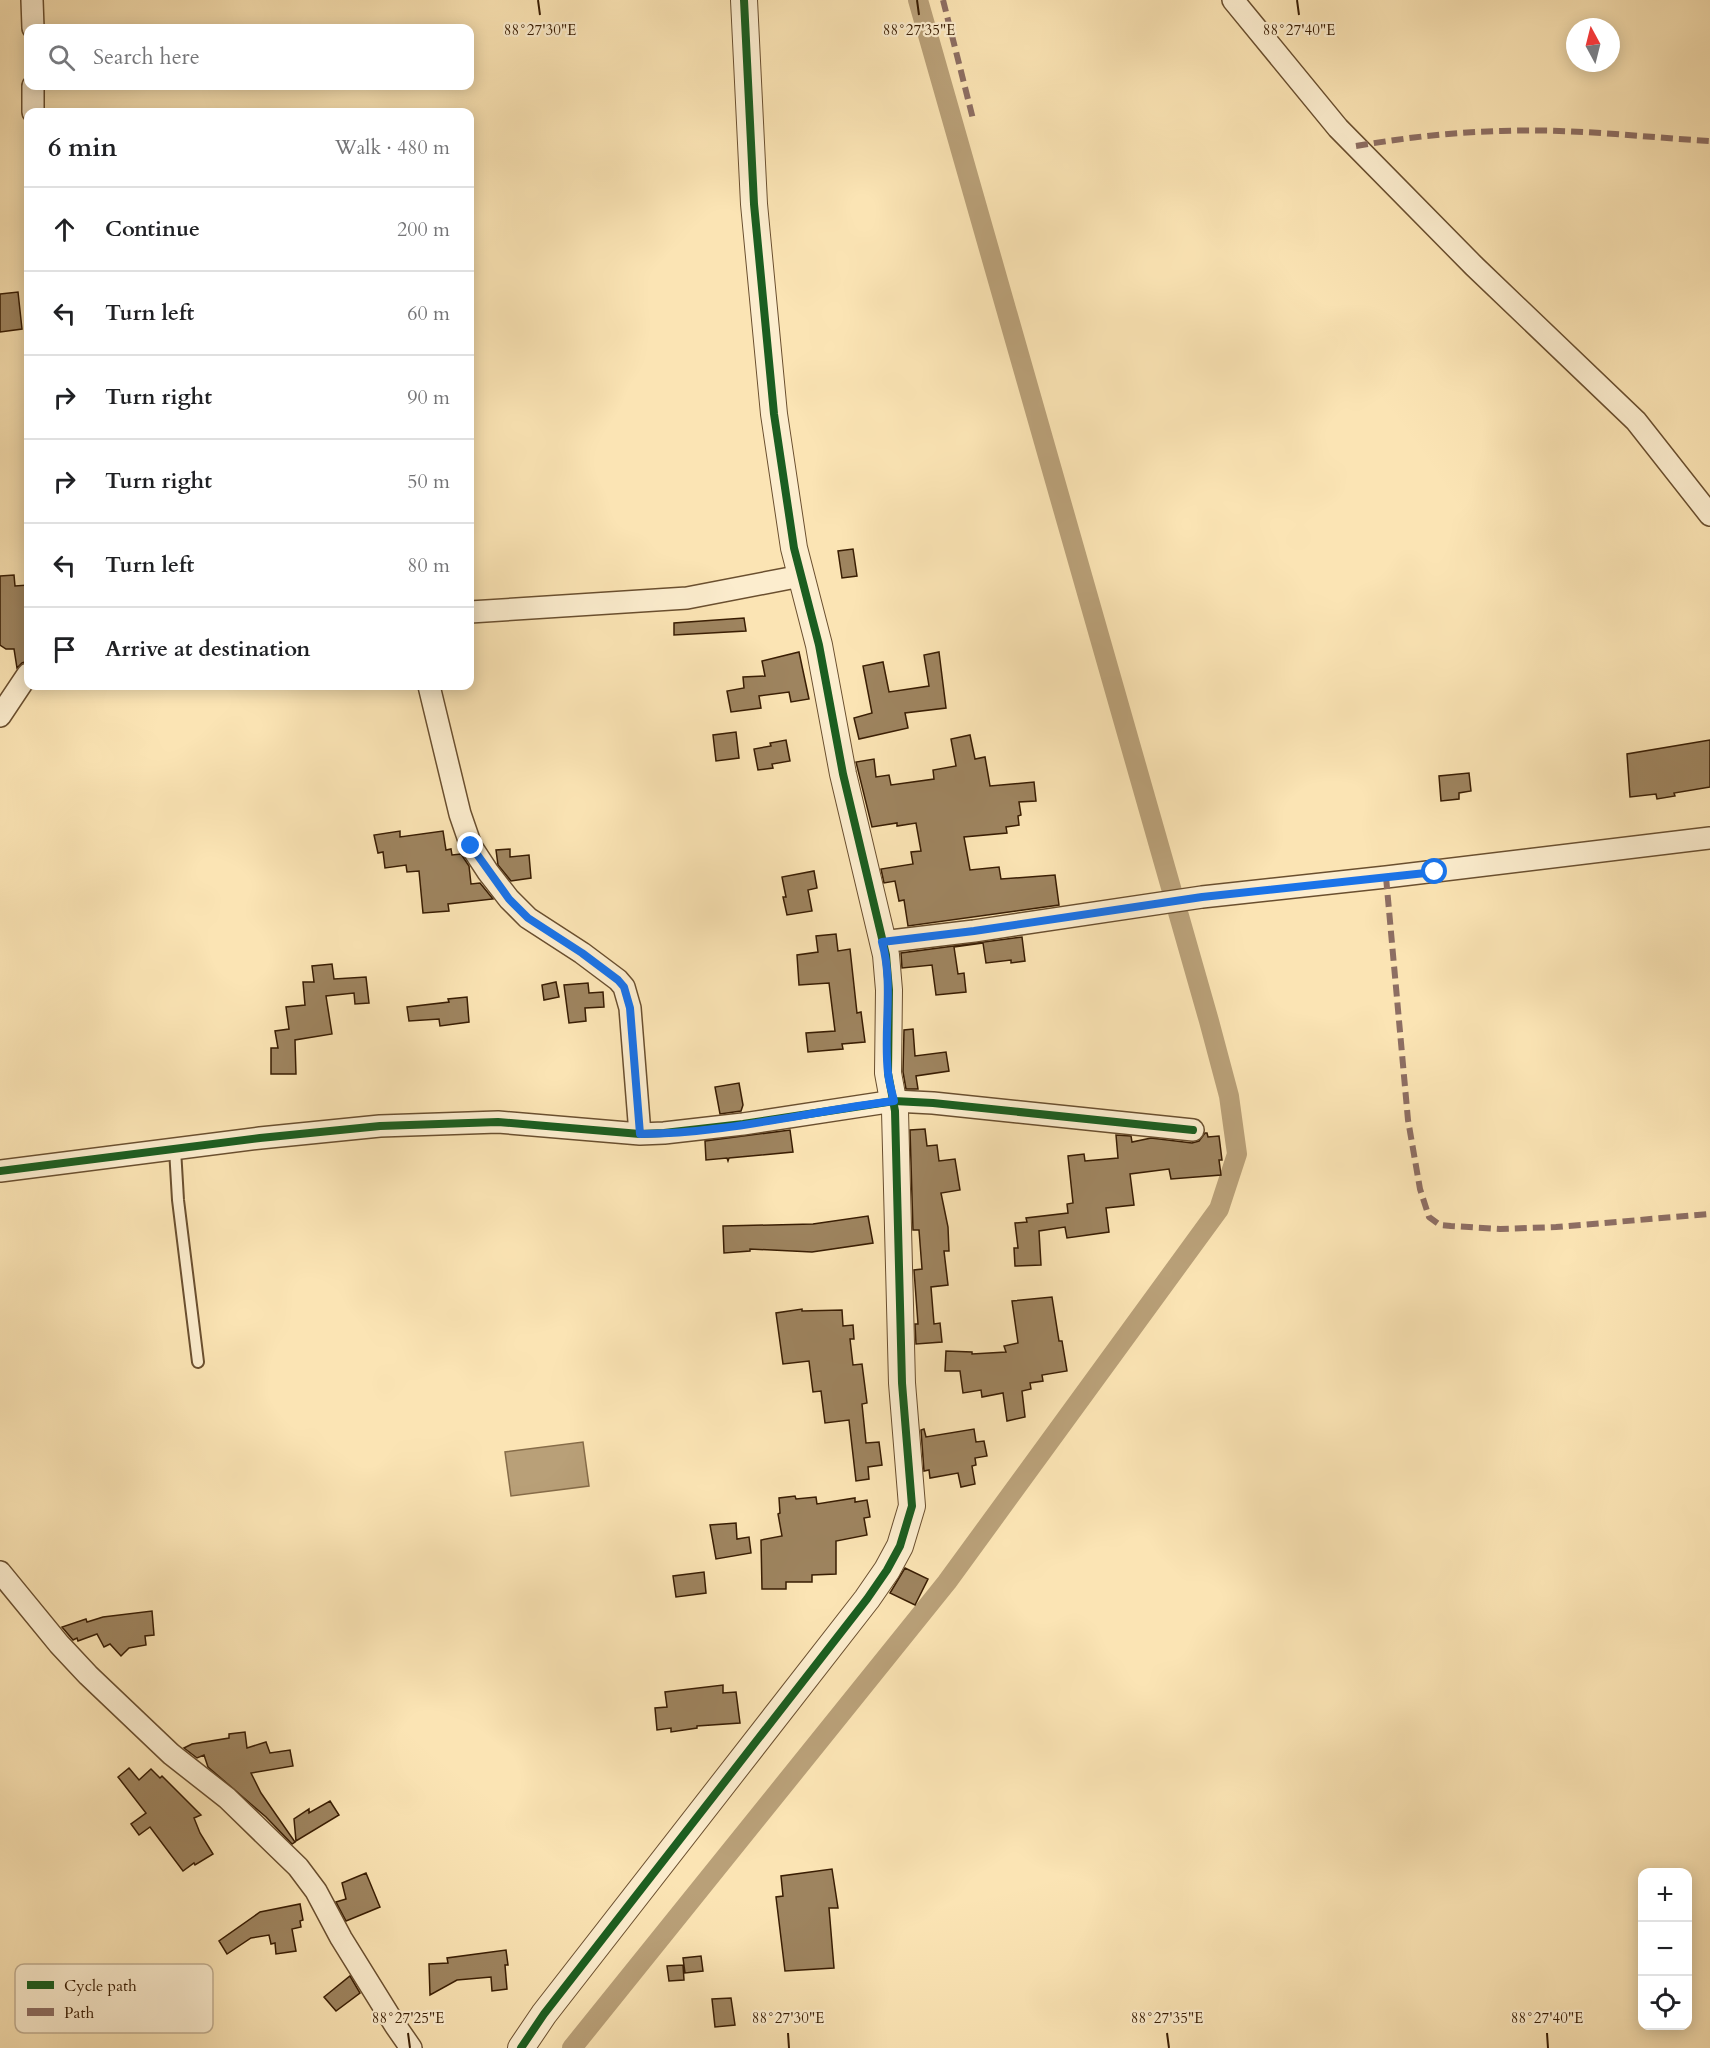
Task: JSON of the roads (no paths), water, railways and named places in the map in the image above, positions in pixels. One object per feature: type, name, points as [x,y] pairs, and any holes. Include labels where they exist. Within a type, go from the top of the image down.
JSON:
[{"type":"street","points":[[32,0],[33,24]]},
{"type":"street","points":[[521,2048],[544,2014],[867,1599],[887,1570],[905,1534],[912,1506],[902,1383],[894,1101],[888,1074],[889,990],[886,955],[843,774],[819,645],[788,516],[774,414],[753,204],[744,0]]},
{"type":"street","points":[[1233,0],[1338,128],[1474,266],[1636,421],[1710,515]]},
{"type":"street","points":[[33,90],[33,108]]},
{"type":"street","points":[[474,612],[687,598],[801,576]]},
{"type":"street","points":[[0,716],[24,680]]},
{"type":"street","points":[[430,690],[446,762],[471,846],[488,872],[523,913],[611,974],[624,987],[630,1008],[640,1134]]},
{"type":"street","points":[[882,942],[974,931],[1202,897],[1710,838]]},
{"type":"street","points":[[0,1171],[326,1131],[472,1123],[517,1123],[664,1134],[894,1101],[1193,1130]]},
{"type":"street","points":[[0,1572],[59,1644],[88,1675],[171,1754],[227,1798],[298,1868],[316,1891],[340,1938],[411,2048]]},
{"type":"lane","points":[[175,1149],[178,1200],[198,1362]]},
{"type":"waterway","points":[[572,2048],[947,1582],[1219,1209],[1237,1154],[1229,1096],[1209,1021],[918,0]]}]
